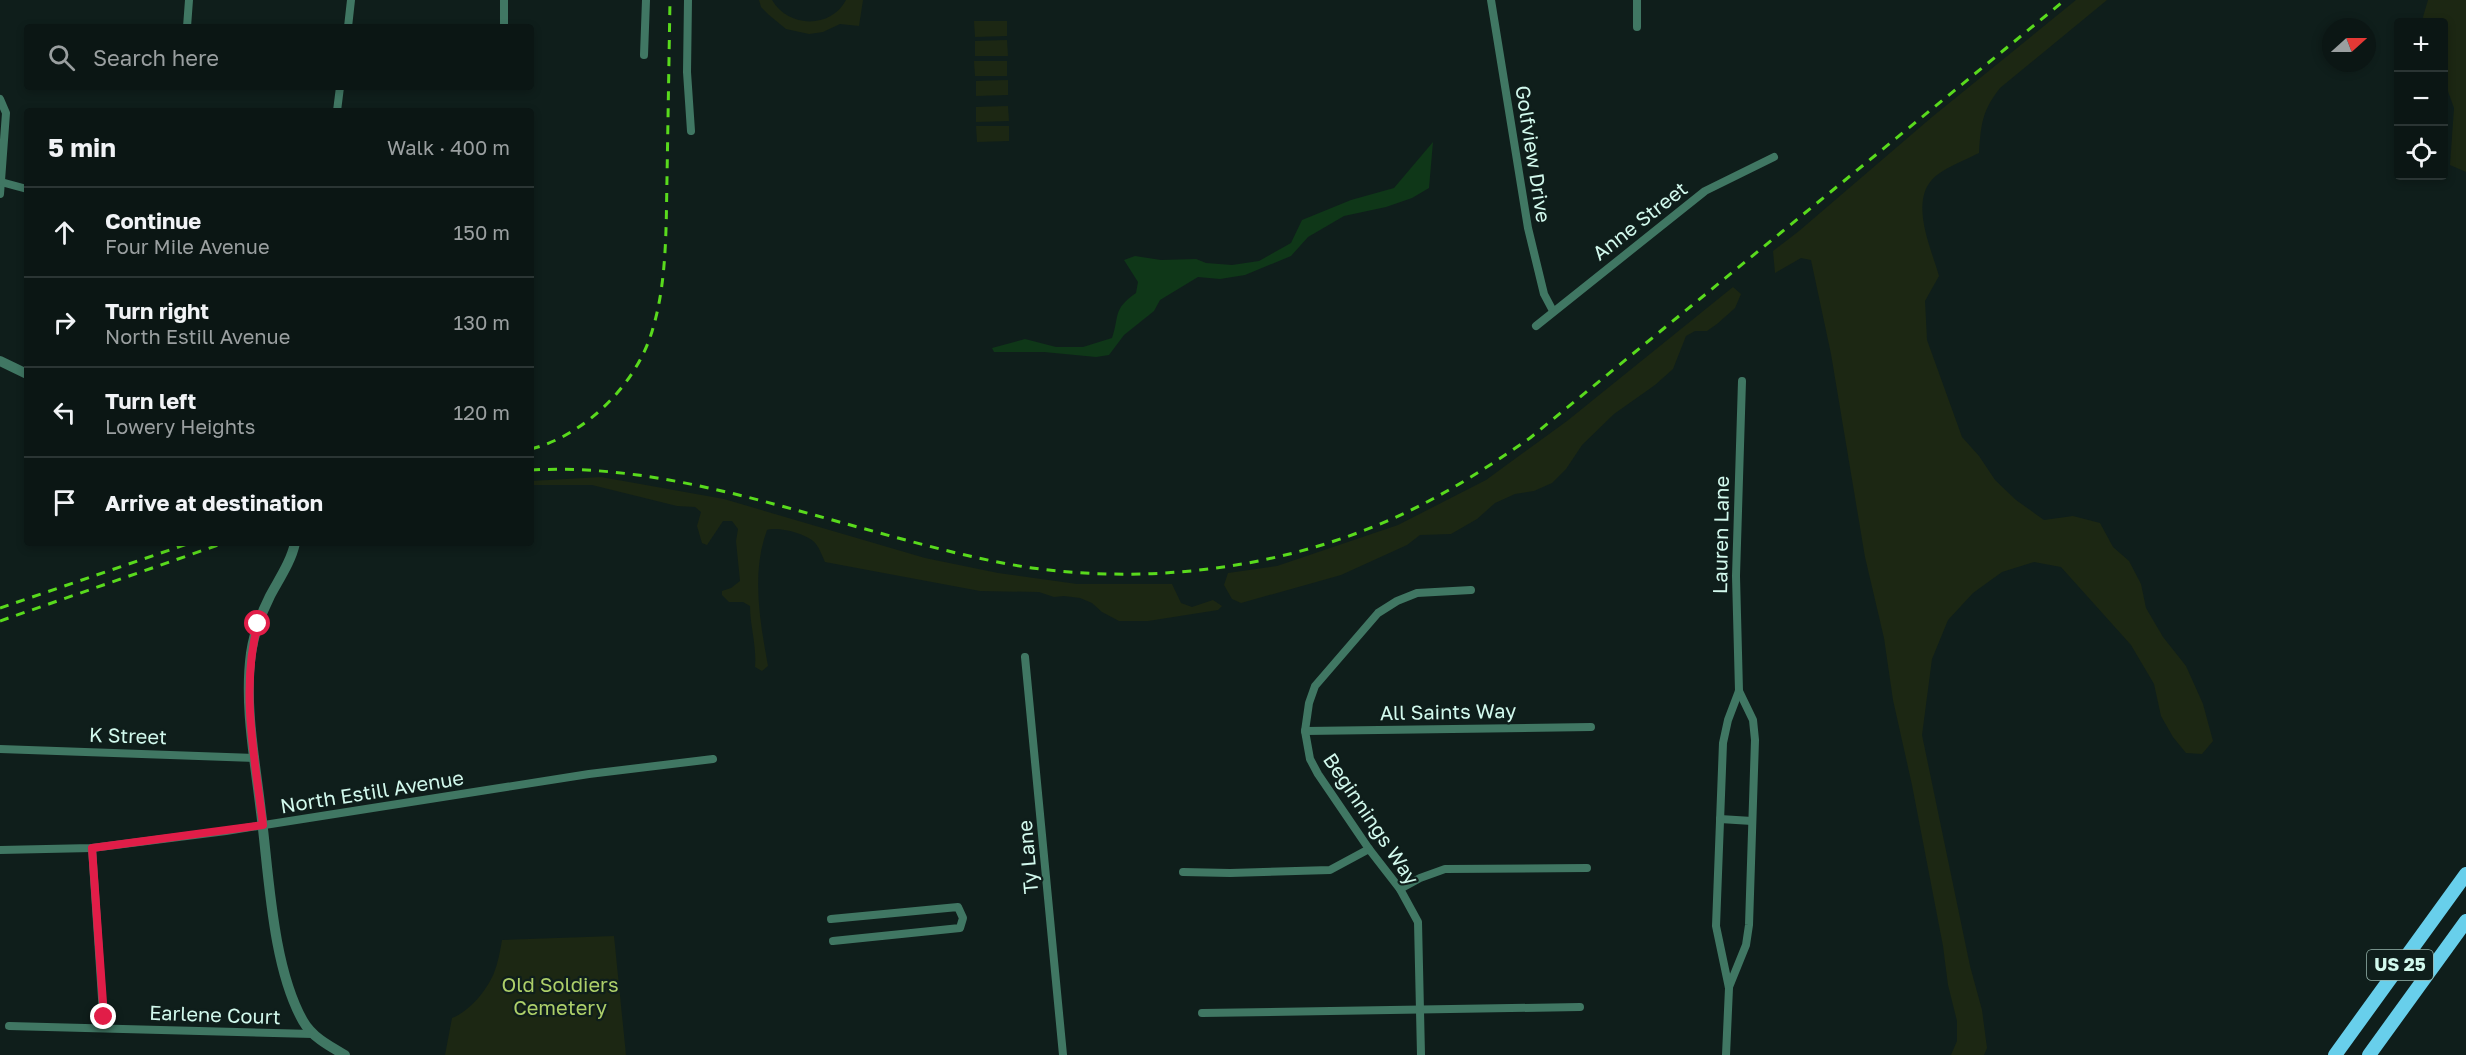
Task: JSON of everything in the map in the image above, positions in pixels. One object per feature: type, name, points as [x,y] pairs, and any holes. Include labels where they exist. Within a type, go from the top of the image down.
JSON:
[{"type":"main road","name":"US 25","points":[[2335,1055],[2466,874]]},
{"type":"main road","name":"US 25","points":[[2369,1055],[2466,921]]},
{"type":"street","points":[[187,24],[189,0]]},
{"type":"street","points":[[348,24],[351,0]]},
{"type":"street","points":[[504,0],[504,24]]},
{"type":"street","points":[[644,55],[646,0]]},
{"type":"street","points":[[688,0],[687,72],[691,131]]},
{"type":"street","name":"Golfview Drive","points":[[1491,0],[1528,228],[1544,294],[1553,311]]},
{"type":"street","points":[[1637,0],[1637,27]]},
{"type":"street","points":[[336,108],[340,90]]},
{"type":"street","points":[[0,194],[2,102]]},
{"type":"street","name":"Anne Street","points":[[1536,326],[1705,191],[1774,157]]},
{"type":"street","points":[[1,182],[24,188]]},
{"type":"street","points":[[0,361],[24,373]]},
{"type":"street","name":"Lauren Lane","points":[[1726,1055],[1729,988],[1716,926],[1723,743],[1728,720],[1739,691],[1736,576],[1742,381]]},
{"type":"street","points":[[294,546],[287,565],[263,611],[252,651],[249,691],[255,758],[282,964],[298,1010],[313,1034],[345,1055]]},
{"type":"street","name":"Beginnings Way","points":[[1421,1055],[1418,922],[1400,889],[1369,849],[1318,774],[1310,759],[1305,731],[1309,703],[1315,686],[1378,612],[1396,601],[1417,593],[1471,590]]},
{"type":"street","name":"Ty Lane","points":[[1025,657],[1063,1055]]},
{"type":"street","name":"Lauren Lane","points":[[1729,988],[1746,945],[1749,925],[1755,740],[1753,720],[1739,691]]},
{"type":"street","name":"All Saints Way","points":[[1305,731],[1591,727]]},
{"type":"street","name":"K Street","points":[[0,749],[255,758]]},
{"type":"street","name":"North Estill Avenue","points":[[0,850],[92,848],[263,825],[589,774],[713,759]]},
{"type":"street","points":[[1720,819],[1752,821]]},
{"type":"street","points":[[92,848],[104,1028]]},
{"type":"street","points":[[1183,872],[1330,870],[1369,849]]},
{"type":"street","points":[[1400,889],[1420,878],[1445,869],[1587,868]]},
{"type":"street","points":[[831,919],[958,907],[963,918],[960,928],[833,941]]},
{"type":"street","points":[[1202,1013],[1580,1007]]},
{"type":"street","name":"Earlene Court","points":[[9,1026],[313,1034]]},
{"type":"green space","points":[[759,0],[772,0],[788,16],[809,21],[830,16],[846,0],[863,0],[859,26],[840,24],[823,32],[809,34],[786,29],[761,7]]},
{"type":"green space","points":[[2076,0],[2107,0],[2000,88],[1989,104],[1984,118],[1979,153],[1937,175],[1928,185],[1922,209],[1927,237],[1939,276],[1925,301],[1927,340],[1962,437],[1979,456],[1995,480],[2016,500],[2044,520],[2073,516],[2100,523],[2113,547],[2129,561],[2141,584],[2146,608],[2163,637],[2186,666],[2203,704],[2213,741],[2202,754],[2186,753],[2173,737],[2161,716],[2154,684],[2131,645],[2061,567],[2034,562],[2002,572],[1973,593],[1948,620],[1932,659],[1922,735],[1970,966],[1982,1010],[1987,1048],[1984,1055],[1951,1055],[1957,1041],[1957,1021],[1948,985],[1943,946],[1912,785],[1893,700],[1884,638],[1865,557],[1831,354],[1811,260],[1801,258],[1775,273],[1773,251]]},
{"type":"green space","points":[[2428,0],[2466,0],[2466,172],[2450,165],[2454,108],[2448,91],[2448,18],[2423,17]]},
{"type":"green space","points":[[974,21],[1007,21],[1007,36],[975,37]]},
{"type":"green space","points":[[1007,40],[1008,56],[975,56],[975,41]]},
{"type":"green space","points":[[974,61],[1007,61],[1007,76],[975,76]]},
{"type":"green space","points":[[1008,80],[1008,95],[976,96],[976,81]]},
{"type":"green space","points":[[1008,106],[1009,121],[976,122],[976,107]]},
{"type":"green space","points":[[976,126],[1009,126],[1009,141],[977,142]]},
{"type":"green space","points":[[1733,287],[1741,294],[1735,308],[1707,331],[1695,331],[1686,336],[1673,369],[1655,385],[1614,414],[1582,445],[1566,469],[1552,483],[1534,491],[1515,494],[1495,503],[1477,519],[1451,534],[1420,535],[1407,545],[1341,575],[1241,603],[1232,599],[1224,585],[1228,573],[1277,566],[1398,525],[1486,480],[1567,421]]},
{"type":"green space","points":[[601,477],[724,499],[925,558],[998,573],[1077,584],[1172,584],[1181,603],[1192,607],[1213,600],[1222,606],[1218,610],[1148,621],[1119,621],[1080,598],[1054,597],[1039,592],[980,591],[825,562],[819,548],[812,540],[793,532],[772,529],[767,530],[759,563],[758,598],[768,666],[762,671],[755,667],[750,606],[743,602],[729,602],[722,595],[722,591],[740,581],[736,541],[738,529],[732,521],[723,521],[707,545],[702,543],[697,526],[701,512],[695,507],[677,506],[592,485],[534,485],[534,481]]},
{"type":"green space","name":"Old Soldiers Cemetery","points":[[614,936],[626,1055],[445,1055],[452,1018],[471,1006],[491,980],[502,940]]},
{"type":"shaded area","points":[[1433,142],[1429,188],[1412,198],[1386,207],[1344,216],[1308,237],[1291,256],[1245,275],[1220,279],[1198,277],[1160,300],[1154,311],[1124,335],[1109,355],[1096,357],[1044,352],[994,352],[992,348],[1025,339],[1056,347],[1083,347],[1112,338],[1118,313],[1123,304],[1136,293],[1138,282],[1124,260],[1135,256],[1161,260],[1196,259],[1206,263],[1232,265],[1259,261],[1291,243],[1302,220],[1351,200],[1394,188]]},
{"type":"railway","points":[[534,448],[571,432],[607,404],[635,368],[646,348],[653,328],[661,292],[665,254],[670,0]]},
{"type":"railway","points":[[534,470],[572,469],[654,477],[774,504],[965,555],[1032,568],[1079,573],[1127,574],[1223,567],[1270,559],[1316,547],[1361,532],[1421,505],[1500,459],[1530,438],[2065,0]]},
{"type":"railway","points":[[0,608],[181,546]]},
{"type":"railway","points":[[0,621],[215,546]]},
{"type":"route","points":[[104,1017],[92,848],[263,825],[249,691],[252,651],[258,624]]}]
